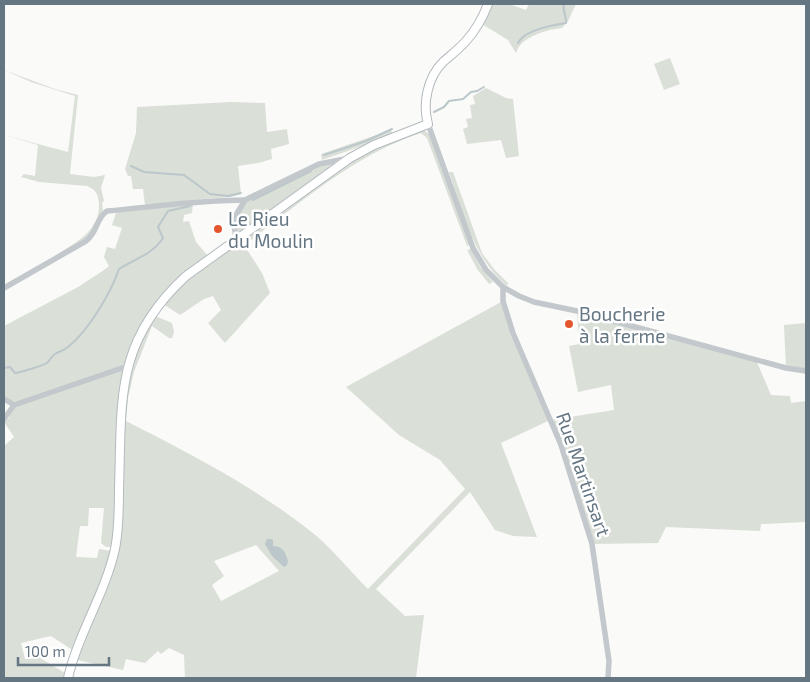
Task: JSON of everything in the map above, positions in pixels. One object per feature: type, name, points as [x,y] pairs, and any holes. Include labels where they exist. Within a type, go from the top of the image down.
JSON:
[{"type":"street","points":[[488,4],[474,30],[458,49],[443,62],[433,76],[425,112],[473,248],[486,270],[502,287],[534,302],[577,311],[786,368],[806,371]]},
{"type":"street","points":[[68,678],[105,581],[116,544],[121,405],[128,366],[144,328],[156,309],[186,276],[350,158],[374,145],[428,124]]},
{"type":"street","points":[[4,288],[86,242],[94,234],[102,214],[107,211],[172,206],[204,201],[245,200],[319,164],[350,158]]},
{"type":"street","points":[[236,239],[234,224],[236,215],[245,200]]},
{"type":"street","name":"Rue Martinsart","points":[[502,287],[503,301],[513,333],[561,445],[592,544],[608,661],[608,678]]},
{"type":"street","points":[[4,419],[14,405],[128,366]]},
{"type":"street","points":[[4,400],[14,405]]},
{"type":"shaded area","points":[[491,4],[509,4],[526,10],[529,4],[576,4],[568,21],[562,28],[542,32],[529,38],[523,42],[516,53],[508,40],[482,24]]},
{"type":"shaded area","points":[[670,58],[680,84],[664,90],[654,64]]},
{"type":"shaded area","points":[[4,70],[55,89],[78,95],[70,174],[94,177],[105,175],[101,188],[104,201],[102,203],[103,210],[89,237],[53,257],[77,242],[90,230],[98,214],[99,204],[97,195],[87,186],[39,182],[21,177],[24,174],[35,176],[38,145],[4,135],[68,152],[75,96],[31,82]]},
{"type":"shaded area","points":[[486,88],[506,98],[513,99],[519,156],[506,158],[501,140],[467,144],[463,129],[468,127],[466,119],[472,118],[470,105],[475,104],[473,96]]},
{"type":"shaded area","points":[[231,102],[265,103],[267,132],[287,129],[289,144],[271,149],[272,159],[238,166],[241,194],[231,197],[202,199],[155,209],[193,204],[192,213],[184,215],[183,222],[189,221],[196,242],[208,256],[154,305],[147,316],[124,367],[118,410],[116,509],[113,547],[106,547],[101,543],[104,508],[89,508],[88,526],[80,526],[76,557],[97,558],[99,549],[112,551],[108,567],[74,651],[51,636],[21,643],[25,659],[40,658],[65,673],[63,678],[4,678],[4,446],[14,437],[4,422],[9,418],[16,402],[11,402],[4,397],[4,326],[80,286],[109,266],[104,257],[107,247],[115,249],[122,228],[112,225],[116,213],[145,205],[143,189],[133,189],[131,176],[128,176],[125,169],[136,133],[137,107]]},
{"type":"shaded area","points":[[391,130],[393,135],[322,160],[321,154]]},
{"type":"shaded area","points":[[420,130],[430,135],[469,245],[467,246],[427,138],[421,133],[397,142],[353,166],[311,194],[250,241],[246,248],[262,273],[270,293],[225,343],[208,323],[221,310],[213,296],[204,299],[180,315],[163,304],[182,284],[346,164],[377,147]]},
{"type":"shaded area","points":[[350,158],[236,239],[234,224],[245,200],[319,164]]},
{"type":"shaded area","points":[[449,172],[453,172],[482,253],[509,284],[506,285],[495,274],[477,247],[464,218]]},
{"type":"shaded area","points":[[471,249],[481,268],[493,282],[489,284],[477,269],[467,250]]},
{"type":"shaded area","points":[[501,302],[551,420],[614,410],[611,385],[578,392],[569,346],[579,344],[577,311],[756,360],[771,395],[790,396],[791,403],[806,401],[806,522],[761,524],[760,531],[666,527],[658,543],[592,544],[550,420],[501,443],[537,537],[513,536],[495,530],[470,492],[376,589],[405,616],[424,615],[416,678],[185,678],[184,655],[169,648],[161,654],[158,651],[145,663],[126,659],[123,670],[77,660],[111,573],[125,389],[139,343],[155,316],[172,323],[174,332],[172,338],[169,338],[152,326],[134,372],[128,398],[126,421],[220,471],[288,514],[324,543],[368,589],[465,489],[440,460],[399,435],[346,387]],"holes":[[[256,545],[279,571],[221,601],[212,585],[224,576],[214,561]]]},
{"type":"shaded area","points":[[806,323],[806,371],[786,368],[784,325]]},
{"type":"shaded area","points":[[267,539],[273,540],[273,546],[284,551],[288,561],[287,565],[284,567],[272,556],[265,544]]},
{"type":"waterway","points":[[518,43],[521,38],[532,31],[566,23],[564,4]]},
{"type":"waterway","points":[[434,112],[444,107],[449,101],[463,99],[471,92],[484,87]]},
{"type":"waterway","points":[[324,155],[366,141],[392,129]]},
{"type":"waterway","points":[[131,166],[144,172],[184,175],[210,194],[228,196],[241,193]]},
{"type":"waterway","points":[[253,200],[311,171]]},
{"type":"waterway","points":[[4,368],[10,367],[15,373],[47,363],[54,355],[73,343],[97,313],[119,269],[148,253],[159,244],[163,238],[158,227],[168,211],[190,206]]},
{"type":"place","name":"Le Rieu du Moulin","points":[[218,229]]},
{"type":"place","name":"Boucherie à la ferme","points":[[569,324]]}]
